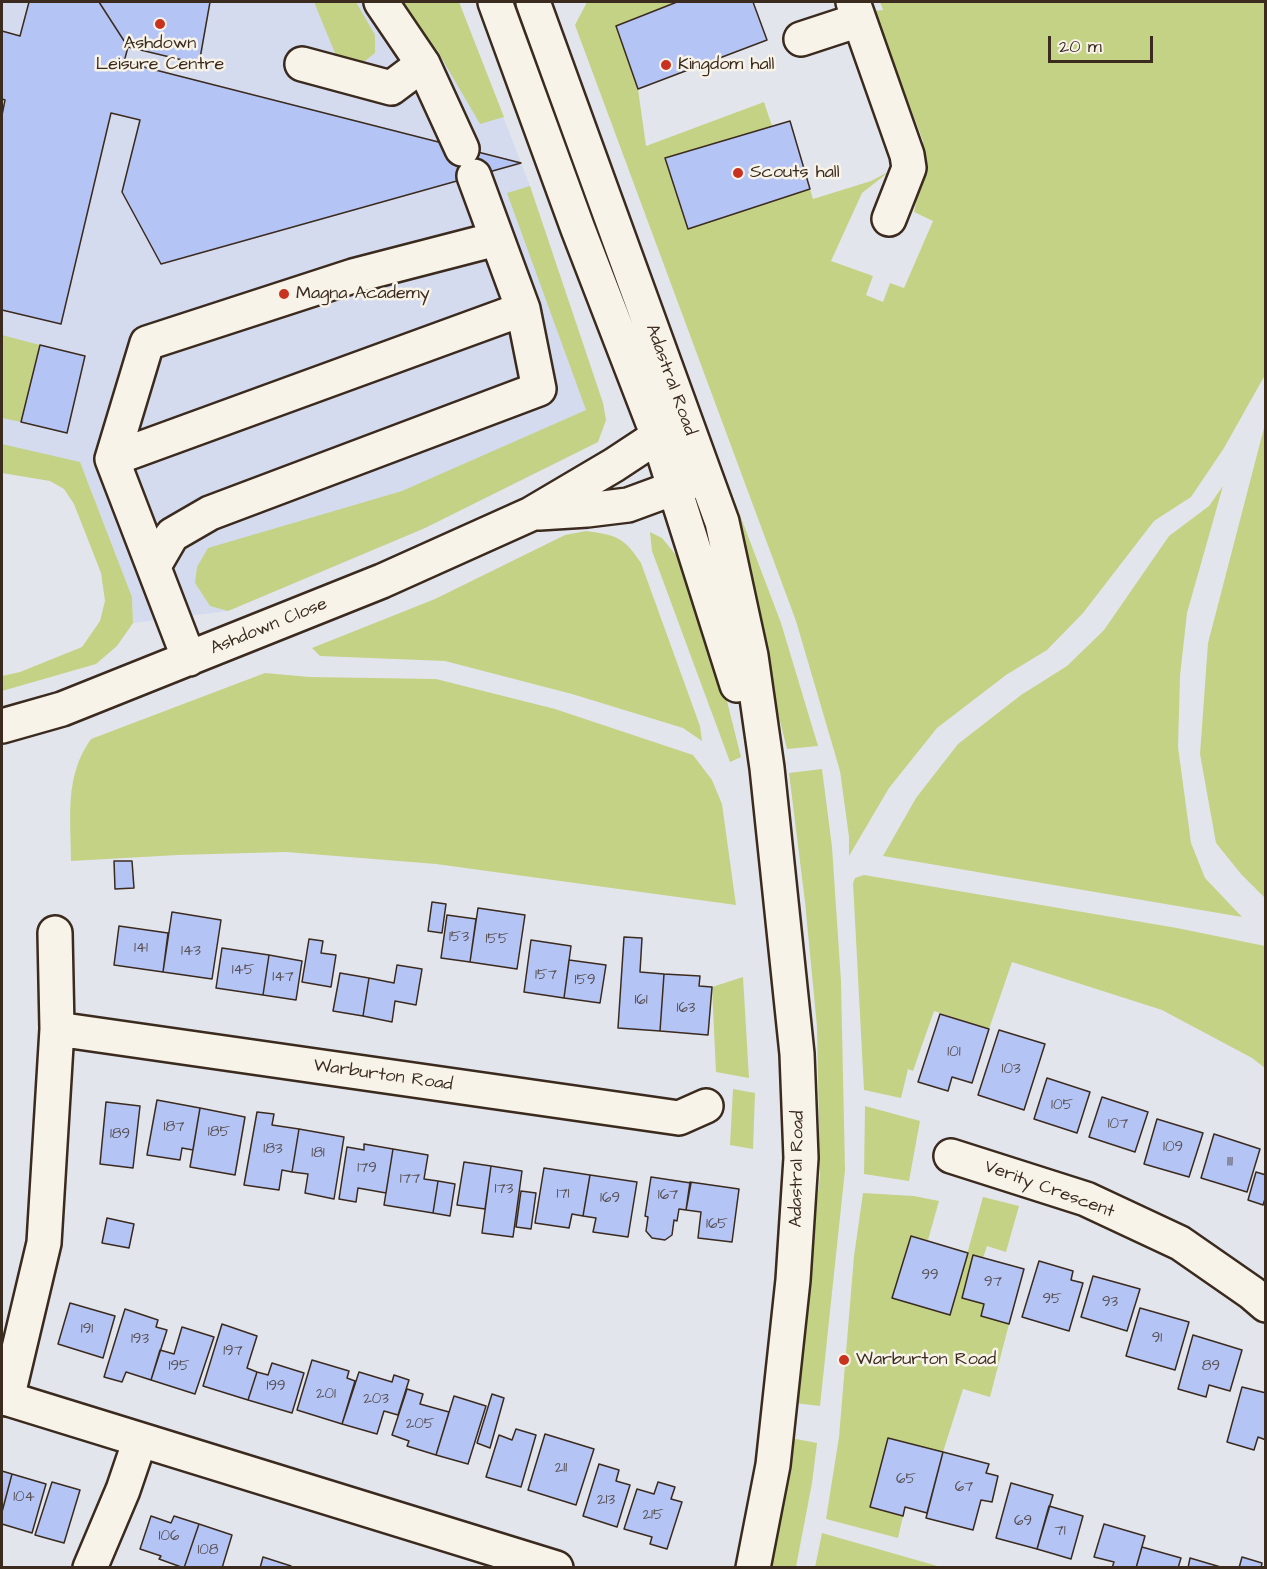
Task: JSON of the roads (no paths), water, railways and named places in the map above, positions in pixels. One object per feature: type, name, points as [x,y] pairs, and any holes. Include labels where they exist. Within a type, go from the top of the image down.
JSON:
[{"type":"street","points":[[154,566],[172,534],[210,513],[538,389],[523,309],[468,163],[423,64],[381,2]]},
{"type":"street","name":"Adastral Road","points":[[495,2],[578,228],[672,430],[705,477],[722,522],[751,656],[767,768],[797,1054],[801,1158],[794,1280],[773,1465],[753,1568]]},
{"type":"street","points":[[513,2],[576,174],[578,228]]},
{"type":"street","name":"Adastral Road","points":[[542,11],[672,430],[675,488],[744,705],[767,768]]},
{"type":"street","points":[[801,39],[856,11],[908,155],[909,168],[889,219]]},
{"type":"street","points":[[302,64],[391,88],[423,64]]},
{"type":"street","points":[[189,660],[112,459],[147,343],[353,276],[496,239]]},
{"type":"street","points":[[112,459],[523,309]]},
{"type":"street","points":[[531,514],[672,430]]},
{"type":"street","points":[[531,514],[628,505],[705,477]]},
{"type":"street","name":"Ashdown Close","points":[[2,726],[62,709],[189,660],[382,582],[531,514]]},
{"type":"street","points":[[55,933],[57,1029],[44,1243],[4,1398],[555,1568]]},
{"type":"street","name":"Warburton Road","points":[[57,1029],[679,1118],[706,1106]]},
{"type":"street","name":"Verity Crescent","points":[[951,1156],[1086,1199],[1180,1243],[1266,1305]]},
{"type":"street","points":[[90,1568],[123,1490],[140,1440]]},
{"type":"place","name":"Ashdown Leisure Centre","points":[[160,24]]},
{"type":"place","name":"Kingdom hall","points":[[666,65]]},
{"type":"place","name":"Scouts hall","points":[[738,173]]},
{"type":"place","name":"Magna Academy","points":[[284,294]]},
{"type":"place","name":"Warburton Road","points":[[844,1360]]}]
